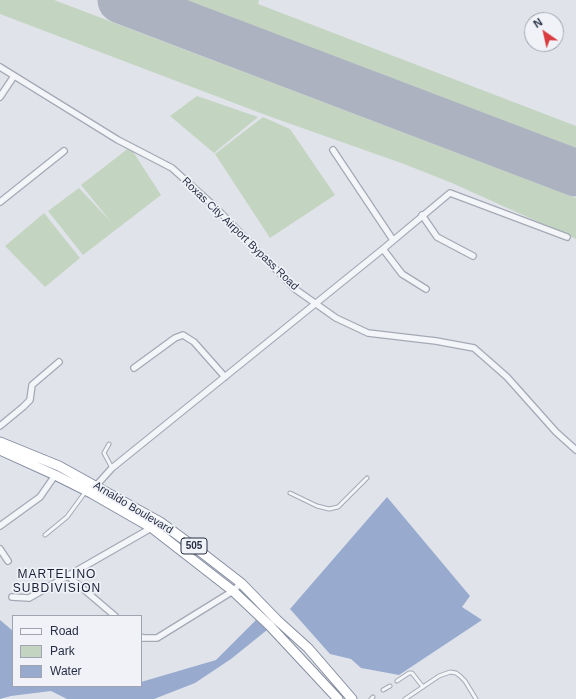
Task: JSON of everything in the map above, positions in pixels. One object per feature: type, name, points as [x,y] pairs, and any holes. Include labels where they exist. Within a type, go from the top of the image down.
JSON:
[{"type":"highway","name":"Arnaldo Boulevard","points":[[0,442],[60,466],[90,490],[152,528],[233,591],[270,626],[335,698]]},
{"type":"highway","name":"Arnaldo Boulevard","points":[[0,450],[160,522],[241,583],[277,620],[308,648],[352,699]]},
{"type":"street","name":"Roxas City Airport Bypass Road","points":[[0,67],[118,140],[172,168],[214,206],[295,289],[336,318],[368,333],[436,341],[474,348],[507,377],[556,432],[576,450]]},
{"type":"street","points":[[0,97],[14,76]]},
{"type":"street","points":[[333,150],[392,240]]},
{"type":"street","points":[[0,202],[64,151]]},
{"type":"street","points":[[90,490],[112,468],[450,193],[567,237]]},
{"type":"street","points":[[422,215],[438,237],[473,256]]},
{"type":"street","points":[[383,249],[402,274],[426,290]]},
{"type":"street","points":[[134,368],[166,344],[183,335],[194,342],[225,377]]},
{"type":"street","points":[[0,426],[30,400],[32,385],[59,362]]},
{"type":"street","points":[[0,526],[40,497],[60,466]]},
{"type":"street","points":[[12,597],[29,598],[160,522]]},
{"type":"street","points":[[0,549],[8,561]]},
{"type":"street","points":[[68,576],[114,615]]},
{"type":"street","points":[[142,638],[157,638],[233,591],[241,583]]},
{"type":"lane","points":[[109,444],[104,454],[112,468]]},
{"type":"lane","points":[[290,494],[317,506],[329,509],[338,507],[367,478]]},
{"type":"lane","points":[[45,535],[67,517],[90,490]]},
{"type":"lane","points":[[405,699],[444,673],[450,672],[456,673],[465,681],[476,699]]},
{"type":"lane","points":[[397,681],[409,673],[412,673],[423,687]]},
{"type":"lane","points":[[383,690],[390,686]]},
{"type":"lane","points":[[335,698],[344,689]]},
{"type":"green space","points":[[0,0],[54,0],[576,198],[576,239],[452,183],[404,164],[271,117],[0,14]]},
{"type":"green space","points":[[186,0],[259,0],[258,4],[576,126],[576,148]]},
{"type":"green space","points":[[197,96],[258,117],[214,153],[170,116]]},
{"type":"green space","points":[[263,117],[290,129],[335,195],[270,238],[215,154]]},
{"type":"green space","points":[[130,147],[161,195],[83,255],[48,211],[79,188],[111,222],[81,185]]},
{"type":"green space","points":[[44,213],[80,258],[45,287],[5,246]]},
{"type":"water","points":[[387,497],[470,596],[462,607],[482,620],[399,675],[361,668],[351,659],[330,654],[290,609]]},
{"type":"water","points":[[0,620],[12,630],[12,687],[142,687],[142,682],[216,660],[256,620],[267,630],[231,659],[195,683],[154,699],[67,699],[51,691],[11,696],[0,699]]},
{"type":"runway","points":[[121,0],[576,173]]},
{"type":"district","name":"MARTELINO SUBDIVISION","points":[[57,582]]}]
